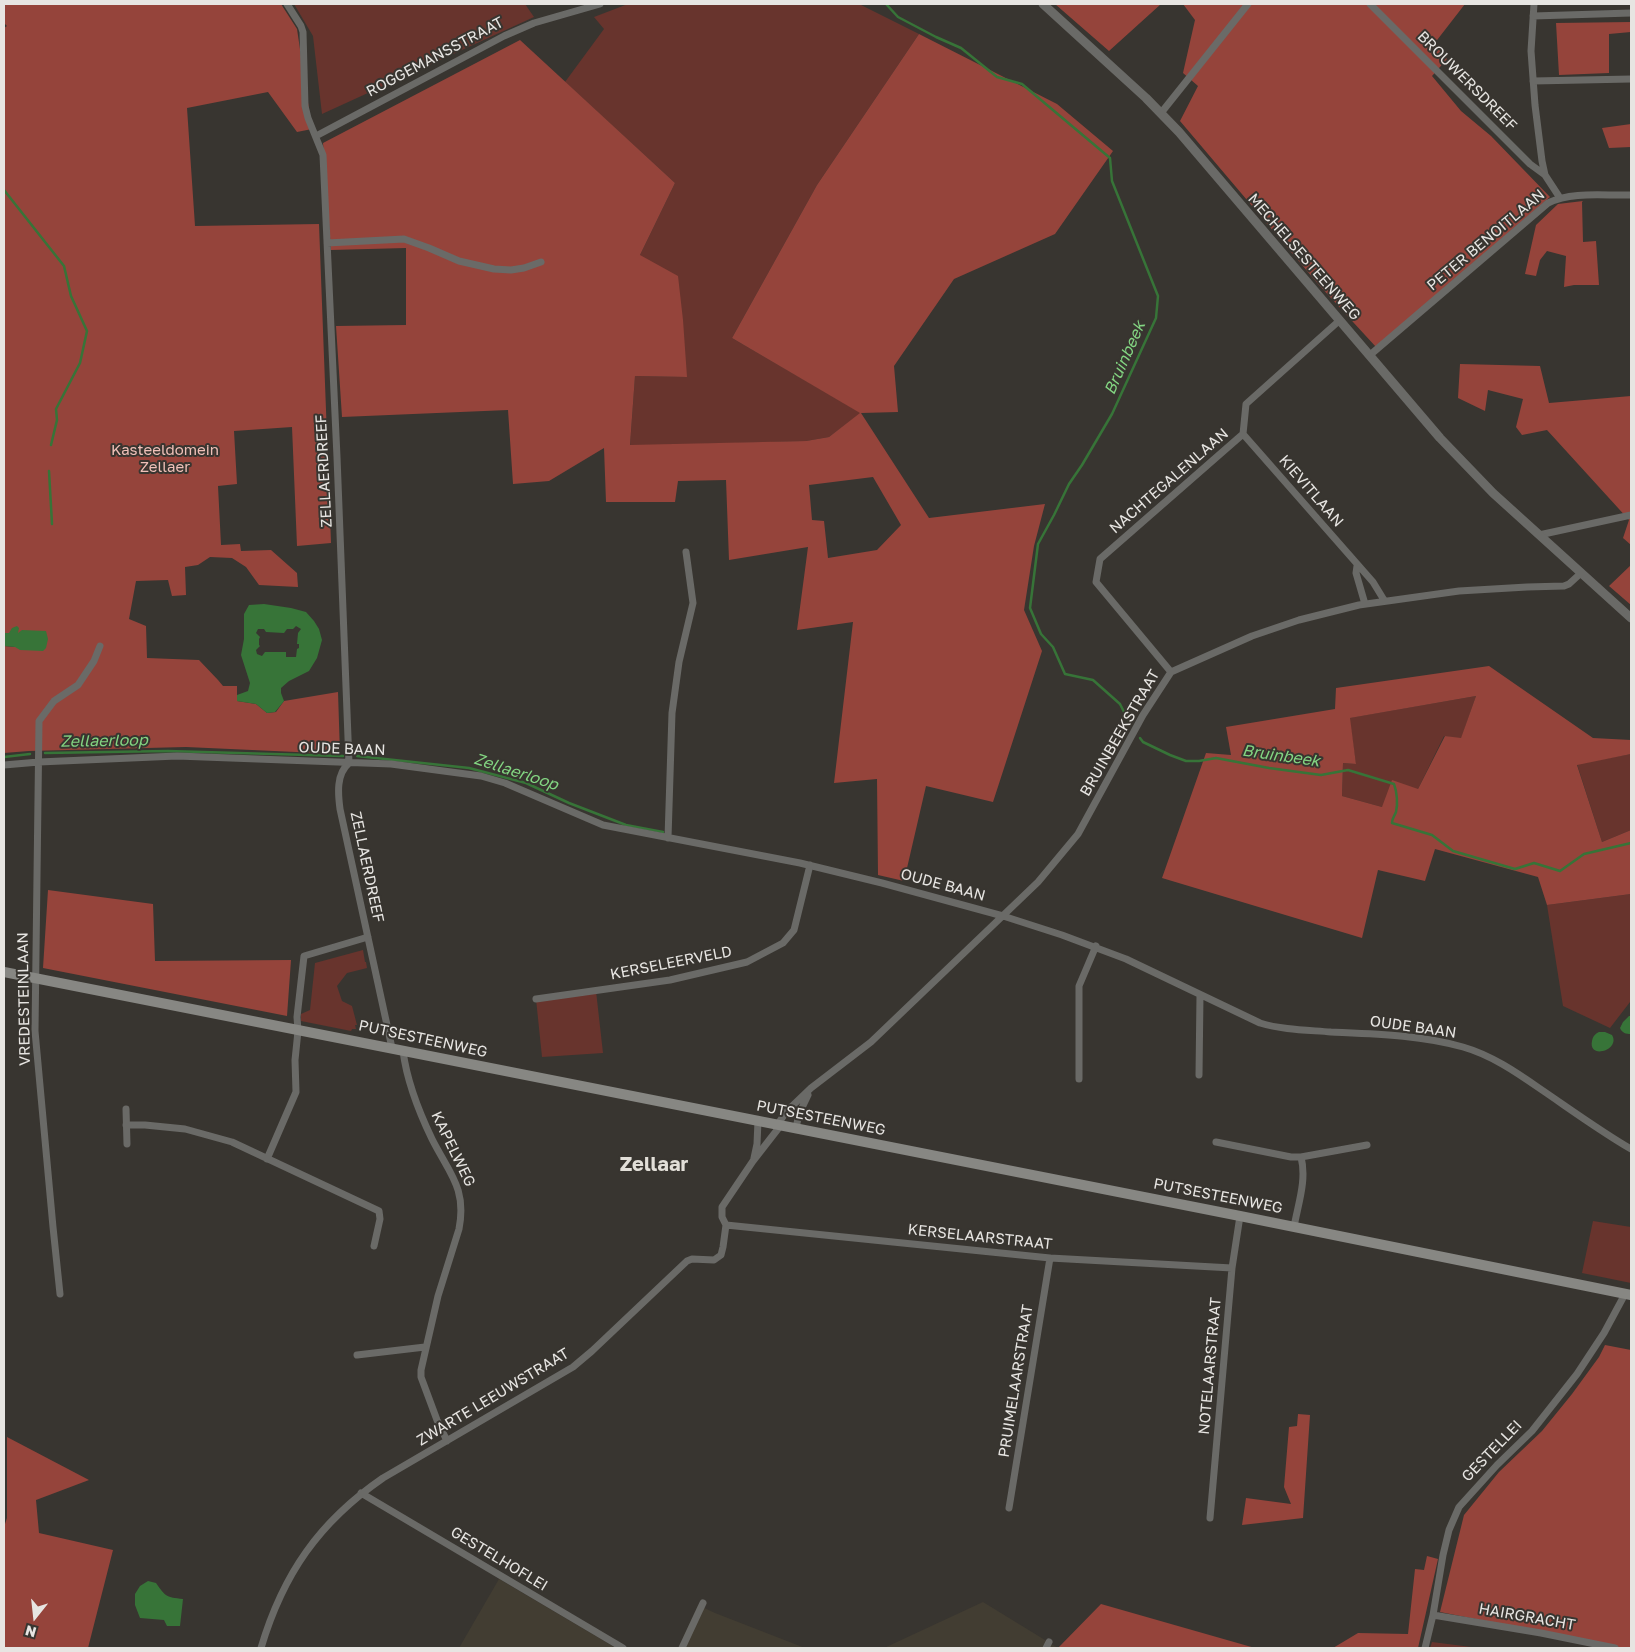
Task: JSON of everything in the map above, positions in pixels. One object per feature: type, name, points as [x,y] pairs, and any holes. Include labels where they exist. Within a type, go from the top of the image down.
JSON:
[{"type":"main road","name":"PUTSESTEENWEG","points":[[4,972],[1628,1294]]},
{"type":"street","name":"ZELLAERDREEF","points":[[287,4],[303,32],[306,106],[323,155],[338,457],[350,763],[344,768],[338,790],[344,832],[392,1048]]},
{"type":"street","name":"ROGGEMANSSTRAAT","points":[[316,136],[504,36],[534,23],[600,4]]},
{"type":"street","name":"MECHELSESTEENWEG","points":[[1043,4],[1161,113],[1440,438],[1474,475],[1631,618]]},
{"type":"street","points":[[1161,113],[1248,4]]},
{"type":"street","name":"BROUWERSDREEF","points":[[1370,4],[1530,164],[1545,175]]},
{"type":"street","name":"PETER BENOITLAAN","points":[[1370,356],[1548,203],[1560,198],[1545,175],[1536,114],[1531,52],[1534,4]]},
{"type":"street","points":[[1533,16],[1631,13]]},
{"type":"street","points":[[1533,81],[1631,79]]},
{"type":"street","points":[[1560,198],[1574,195],[1631,195]]},
{"type":"street","points":[[327,243],[404,239],[458,261],[494,269],[511,270],[541,262]]},
{"type":"street","name":"NACHTEGALENLAAN","points":[[1171,672],[1096,582],[1100,559],[1243,434],[1246,404],[1340,320]]},
{"type":"street","name":"KIEVITLAAN","points":[[1243,434],[1373,582],[1384,600]]},
{"type":"street","points":[[1539,535],[1631,514]]},
{"type":"street","points":[[668,838],[672,713],[679,662],[692,603],[686,552]]},
{"type":"street","points":[[1357,566],[1356,573],[1365,604]]},
{"type":"street","name":"BRUINBEEKSTRAAT","points":[[779,1125],[787,1111],[811,1088],[870,1042],[1038,882],[1078,834],[1143,715],[1171,672],[1252,636],[1299,620],[1365,604],[1384,600],[1459,592],[1564,586],[1570,584],[1581,573]]},
{"type":"street","name":"VREDESTEINLAAN","points":[[60,1294],[52,1227],[36,1031],[39,721],[54,701],[78,685],[94,661],[100,646]]},
{"type":"street","name":"OUDE BAAN","points":[[4,765],[177,756],[392,764],[481,776],[506,783],[603,825],[810,865],[1002,916],[1096,946],[1260,1023],[1295,1030],[1385,1035],[1430,1040],[1468,1049],[1496,1061],[1518,1074],[1631,1149]]},
{"type":"street","name":"KERSELEERVELD","points":[[536,999],[670,980],[747,962],[783,943],[794,930],[810,865]]},
{"type":"street","name":"ZELLAERDREEF","points":[[267,1159],[296,1092],[297,1017],[304,956],[368,937]]},
{"type":"street","points":[[1078,1079],[1079,986],[1096,946]]},
{"type":"street","points":[[1199,1075],[1200,994]]},
{"type":"street","name":"KAPELWEG","points":[[403,1051],[407,1077],[415,1101],[454,1180],[461,1199],[459,1229],[450,1254],[421,1362],[421,1377],[447,1441]]},
{"type":"street","name":"BRUINBEEKSTRAAT","points":[[796,1128],[802,1105],[811,1088]]},
{"type":"street","points":[[126,1108],[126,1144]]},
{"type":"street","name":"ZWARTE LEEUWSTRAAT","points":[[753,1160],[757,1144],[758,1121]]},
{"type":"street","points":[[126,1125],[186,1129],[232,1142],[379,1211],[380,1219],[374,1246]]},
{"type":"street","name":"ZWARTE LEEUWSTRAAT","points":[[261,1648],[275,1606],[285,1583],[296,1566],[326,1526],[362,1492],[573,1367],[687,1261],[692,1259],[714,1260],[721,1255],[724,1247],[726,1225],[722,1217],[722,1207],[779,1125]]},
{"type":"street","points":[[1216,1142],[1292,1157],[1367,1145]]},
{"type":"street","points":[[1294,1227],[1303,1182],[1304,1168],[1301,1157]]},
{"type":"street","name":"NOTELAARSTRAAT","points":[[1210,1518],[1232,1268],[1240,1216]]},
{"type":"street","name":"KERSELAARSTRAAT","points":[[726,1225],[1050,1258],[1232,1268]]},
{"type":"street","name":"PRUIMELAARSTRAAT","points":[[1009,1508],[1050,1258]]},
{"type":"street","name":"GESTELLEI","points":[[1425,1648],[1449,1530],[1459,1507],[1497,1465],[1532,1431],[1577,1374],[1628,1294]]},
{"type":"street","points":[[357,1355],[425,1347]]},
{"type":"street","name":"GESTELHOFLEI","points":[[362,1492],[623,1648]]},
{"type":"street","points":[[682,1648],[703,1603]]},
{"type":"street","name":"HAIRGRACHT","points":[[1433,1615],[1541,1633],[1615,1648]]},
{"type":"shaded area","points":[[294,4],[525,4],[534,17],[322,114],[313,36]]},
{"type":"shaded area","points":[[628,4],[859,4],[919,34],[817,185],[732,338],[861,413],[829,437],[806,441],[630,446],[635,376],[686,377],[640,255],[675,183],[565,82],[604,29],[594,17]]},
{"type":"shaded area","points":[[264,604],[306,612],[319,629],[322,640],[317,658],[309,671],[289,681],[281,688],[284,701],[275,712],[267,713],[256,704],[237,701],[237,695],[248,691],[250,683],[241,655],[244,639],[244,614],[249,605]],"holes":[[[296,626],[301,629],[298,633],[297,644],[299,644],[299,648],[297,649],[296,657],[286,657],[286,652],[265,652],[262,656],[257,654],[256,650],[260,646],[260,637],[256,633],[258,629],[264,629],[266,632],[284,633],[287,629],[293,629]]]},
{"type":"shaded area","points":[[17,626],[19,628],[18,633],[22,630],[46,631],[48,639],[46,648],[43,651],[20,650],[15,647],[4,646],[4,633],[9,633],[12,628]]},
{"type":"shaded area","points":[[1476,696],[1461,739],[1444,736],[1418,789],[1382,807],[1342,796],[1343,763],[1356,764],[1349,718]]},
{"type":"shaded area","points":[[1631,754],[1631,830],[1602,842],[1577,764]]},
{"type":"shaded area","points":[[1631,894],[1631,1002],[1610,1028],[1563,1006],[1547,905]]},
{"type":"shaded area","points":[[363,950],[367,968],[347,973],[337,986],[342,1001],[352,1006],[357,1025],[355,1025],[356,1029],[351,1031],[301,1021],[301,1014],[310,1010],[315,963]]},
{"type":"shaded area","points":[[596,991],[603,1053],[542,1057],[536,999]]},
{"type":"shaded area","points":[[1631,1016],[1631,1034],[1624,1033],[1620,1028]]},
{"type":"shaded area","points":[[1599,1032],[1612,1035],[1614,1040],[1612,1045],[1604,1051],[1595,1050],[1592,1047],[1594,1035]]},
{"type":"shaded area","points":[[1593,1221],[1631,1227],[1631,1283],[1582,1273]]},
{"type":"shaded area","points":[[499,1579],[616,1648],[459,1648]]},
{"type":"shaded area","points":[[148,1581],[156,1583],[167,1596],[183,1599],[180,1626],[167,1626],[164,1620],[140,1618],[135,1605],[135,1594],[140,1586]]},
{"type":"shaded area","points":[[983,1602],[1058,1648],[884,1648]]},
{"type":"shaded area","points":[[698,1605],[715,1613],[805,1648],[678,1648]]},
{"type":"shaded area","points":[[1432,1642],[1479,1648],[1430,1648]]},
{"type":"green space","name":"Kasteeldomein Zellaer","points":[[4,4],[281,4],[297,29],[312,129],[297,132],[268,92],[187,108],[195,226],[319,224],[331,543],[297,546],[292,427],[234,431],[237,484],[218,486],[221,545],[240,544],[241,551],[271,550],[297,573],[298,587],[259,585],[246,567],[232,558],[210,557],[198,565],[185,567],[186,595],[172,596],[168,580],[136,581],[129,619],[146,626],[147,658],[199,660],[223,686],[237,686],[237,701],[256,704],[267,713],[276,712],[284,701],[338,692],[340,754],[186,747],[4,753],[4,646],[15,647],[17,633],[4,633],[4,28],[7,26],[4,23]]},
{"type":"green space","points":[[1055,4],[1161,4],[1109,51]]},
{"type":"green space","points":[[1183,4],[1465,4],[1434,44],[1447,59],[1432,76],[1461,111],[1491,136],[1550,197],[1376,347],[1319,285],[1180,121],[1198,86],[1183,73],[1195,20]]},
{"type":"green space","points":[[1631,22],[1631,32],[1609,34],[1609,73],[1559,75],[1556,23]]},
{"type":"green space","points":[[919,34],[1057,104],[1113,151],[1055,234],[954,279],[894,366],[898,412],[861,413],[929,518],[1045,504],[1034,546],[1024,610],[1042,651],[993,802],[926,786],[904,881],[878,875],[877,779],[834,783],[853,622],[797,630],[808,547],[729,560],[726,480],[678,481],[675,502],[606,502],[604,448],[549,481],[513,484],[508,410],[342,417],[336,326],[406,325],[406,248],[331,250],[323,143],[520,40],[675,183],[640,255],[678,276],[687,377],[635,376],[630,445],[806,441],[829,437],[860,413],[732,338],[817,185]],"holes":[[[873,477],[901,525],[877,550],[828,558],[824,521],[812,520],[809,485]]]},
{"type":"green space","points":[[1631,124],[1631,147],[1609,148],[1602,128]]},
{"type":"green space","points":[[1583,201],[1583,242],[1596,241],[1599,285],[1564,287],[1566,256],[1547,251],[1540,260],[1536,276],[1525,274],[1536,225],[1558,204]]},
{"type":"green space","points":[[1460,364],[1540,366],[1549,403],[1631,396],[1631,545],[1623,538],[1629,520],[1547,430],[1522,435],[1516,427],[1523,399],[1488,390],[1485,411],[1458,398]]},
{"type":"green space","points":[[1631,565],[1631,605],[1609,586]]},
{"type":"green space","points":[[1489,666],[1593,738],[1631,740],[1631,754],[1577,765],[1602,842],[1631,830],[1631,894],[1547,905],[1538,877],[1435,849],[1425,881],[1378,870],[1362,938],[1162,878],[1206,753],[1231,755],[1226,727],[1335,709],[1336,688]],"holes":[[[1476,696],[1461,738],[1445,736],[1418,789],[1392,780],[1382,807],[1342,796],[1343,763],[1356,764],[1350,718]]]},
{"type":"green space","points":[[48,890],[153,904],[155,961],[291,960],[287,1016],[43,968]]},
{"type":"green space","points":[[1605,1345],[1631,1350],[1631,1648],[1440,1612],[1464,1515],[1499,1472],[1542,1431],[1572,1394],[1599,1357]]},
{"type":"green space","points":[[1298,1414],[1310,1415],[1303,1518],[1242,1525],[1246,1498],[1291,1504],[1284,1487],[1289,1427],[1297,1426]]},
{"type":"green space","points":[[7,1437],[89,1480],[36,1500],[39,1533],[113,1550],[88,1648],[4,1648],[4,1527],[7,1518]]},
{"type":"green space","points":[[1427,1556],[1438,1559],[1418,1648],[1333,1648],[1358,1633],[1408,1634],[1415,1569],[1424,1570]]},
{"type":"green space","points":[[1101,1604],[1255,1648],[1058,1648]]},
{"type":"waterway","name":"Bruinbeek","points":[[886,4],[898,17],[961,48],[997,77],[1022,84],[1110,158],[1112,181],[1158,296],[1156,318],[1112,414],[1069,484],[1038,544],[1030,608],[1041,634],[1053,647],[1065,674],[1093,680],[1120,704],[1130,724]]},
{"type":"waterway","points":[[4,190],[64,266],[71,296],[87,331],[80,363],[56,409],[57,420],[51,445]]},
{"type":"waterway","points":[[49,471],[52,524]]},
{"type":"waterway","name":"Bruinbeek","points":[[1140,738],[1143,742],[1186,761],[1216,758],[1321,775],[1348,770],[1394,784],[1397,805],[1392,823],[1432,835],[1453,851],[1515,869],[1534,863],[1560,871],[1584,854],[1631,843]]},
{"type":"waterway","name":"Zellaerloop","points":[[45,753],[168,751],[343,756]]},
{"type":"waterway","name":"Zellaerloop","points":[[4,757],[30,754]]},
{"type":"waterway","name":"Zellaerloop","points":[[357,756],[469,768],[526,783],[569,803],[626,825],[663,832]]},
{"type":"district","name":"Zellaar","points":[[654,1165]]}]
